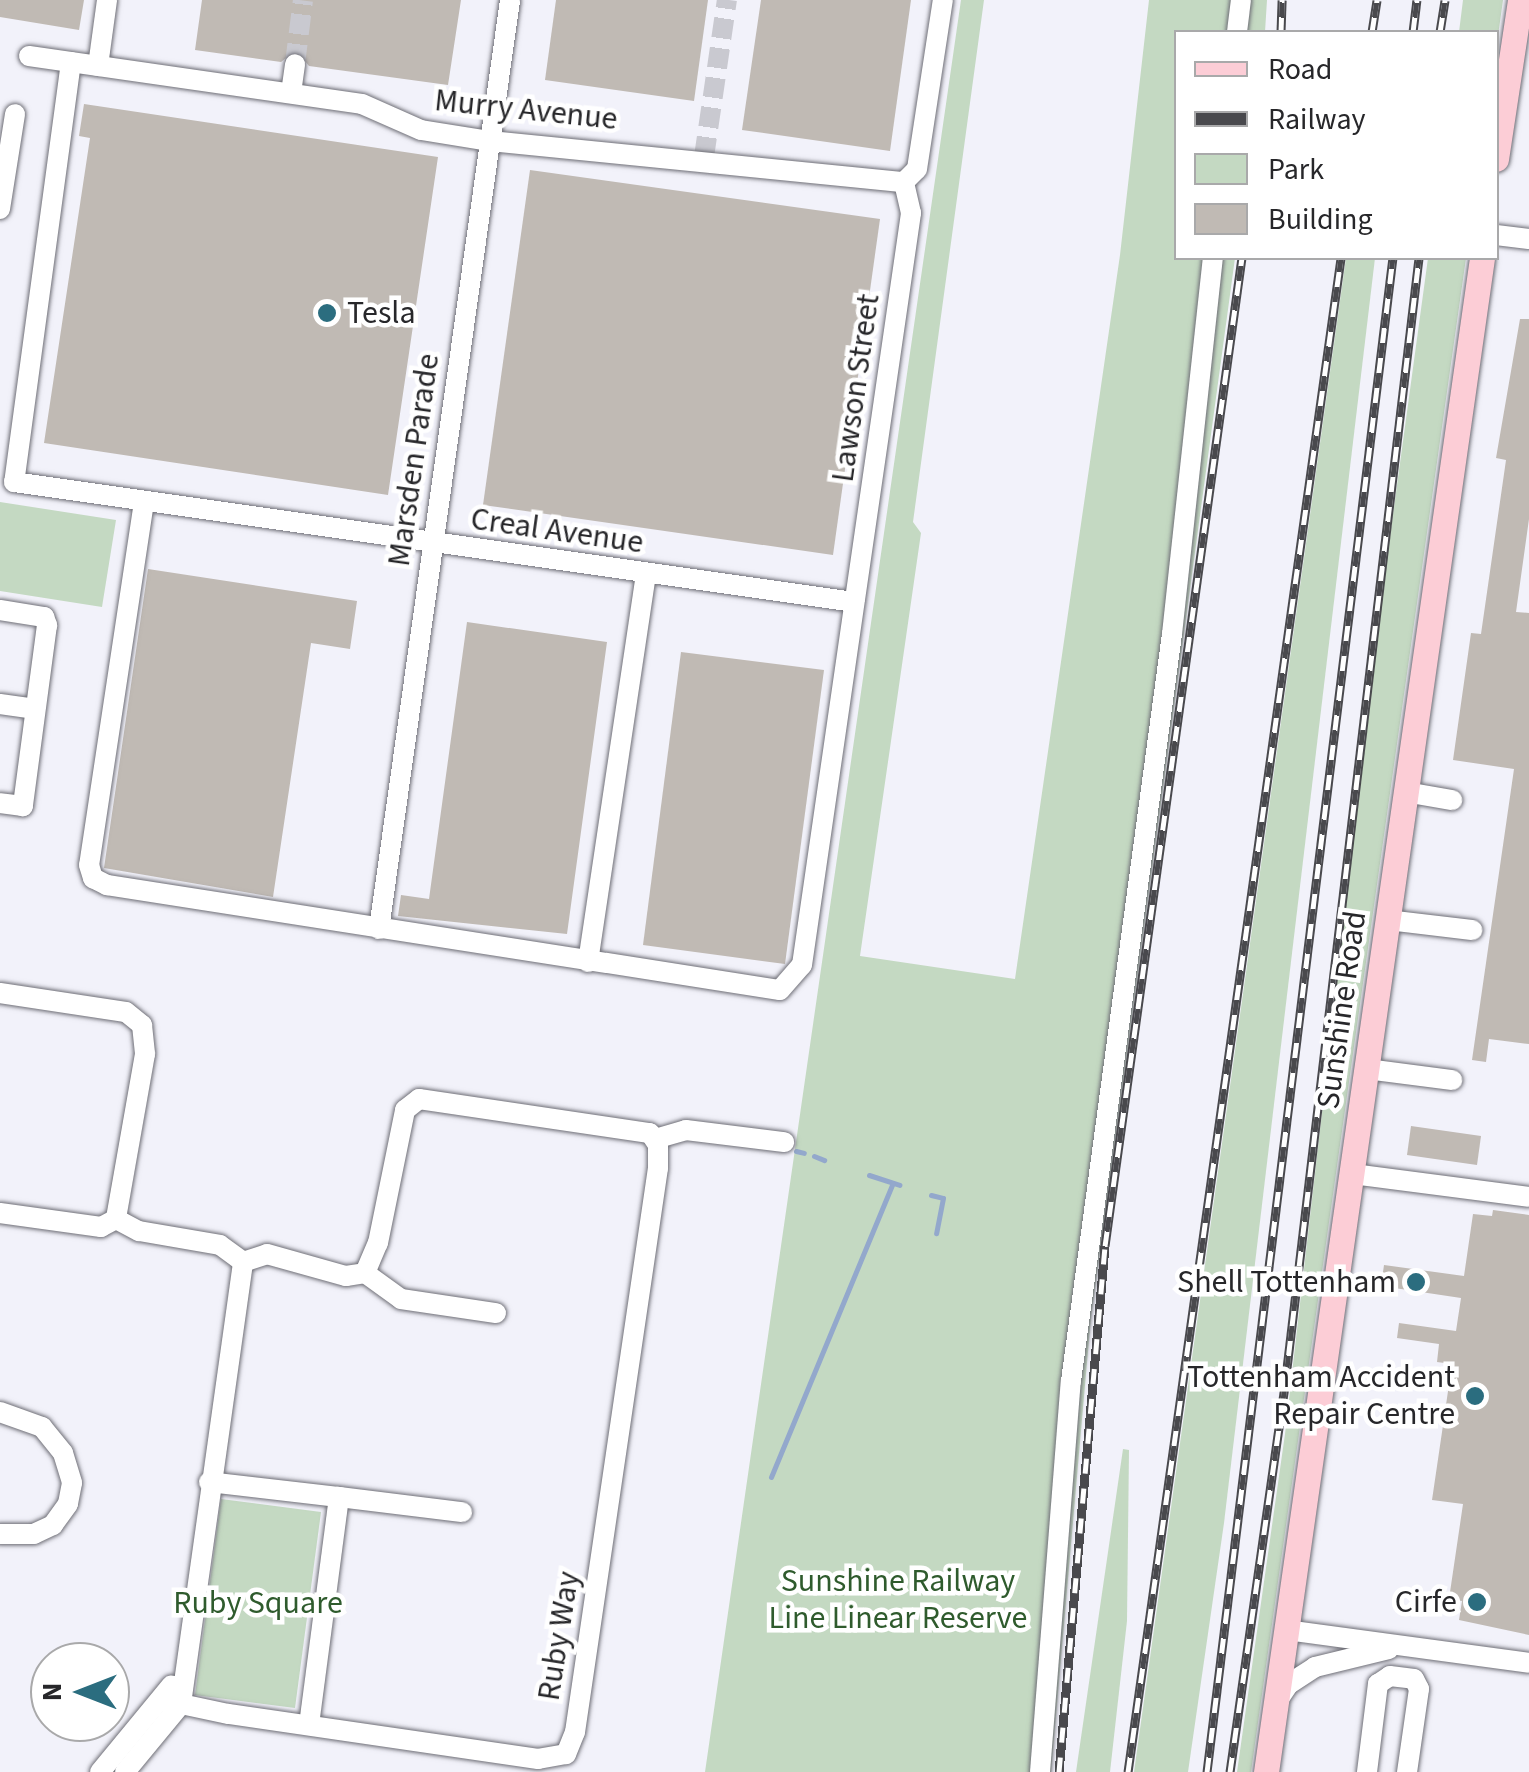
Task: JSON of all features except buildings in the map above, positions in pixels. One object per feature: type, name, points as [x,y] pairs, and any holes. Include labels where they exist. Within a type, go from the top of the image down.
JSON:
[{"type":"main road","points":[[1499,139],[1520,0]]},
{"type":"main road","name":"Sunshine Road","points":[[1266,1772],[1482,260]]},
{"type":"street","points":[[98,66],[107,0]]},
{"type":"street","name":"Marsden Parade","points":[[378,929],[510,0]]},
{"type":"street","points":[[904,182],[917,169],[943,0]]},
{"type":"street","points":[[1237,30],[1241,0]]},
{"type":"street","name":"Murry Avenue","points":[[29,56],[362,104],[421,130],[490,141],[904,182]]},
{"type":"street","name":"Creal Avenue","points":[[71,62],[14,482],[854,602]]},
{"type":"street","points":[[291,93],[295,64]]},
{"type":"street","points":[[0,209],[15,114]]},
{"type":"street","name":"Lawson Street","points":[[588,962],[763,990],[780,990],[794,980],[802,966],[911,213],[904,182]]},
{"type":"street","points":[[1499,235],[1529,239]]},
{"type":"street","points":[[1040,1772],[1070,1382],[1172,634],[1213,260]]},
{"type":"street","points":[[144,502],[93,878],[106,886],[588,962],[646,574]]},
{"type":"street","points":[[0,610],[46,620],[22,806],[0,803]]},
{"type":"street","points":[[0,704],[27,708]]},
{"type":"street","points":[[1406,792],[1452,800]]},
{"type":"street","points":[[1388,920],[1472,930]]},
{"type":"street","points":[[0,993],[114,1009],[135,1016],[146,1035],[125,1197],[116,1219],[101,1226],[0,1212]]},
{"type":"street","points":[[1367,1069],[1452,1080]]},
{"type":"street","points":[[365,1273],[378,1242],[405,1110],[419,1098],[636,1127],[655,1139],[686,1130],[784,1142]]},
{"type":"street","name":"Ruby Way","points":[[174,1701],[310,1726],[538,1759],[566,1754],[572,1745],[658,1168],[655,1139]]},
{"type":"street","points":[[1352,1174],[1529,1197]]},
{"type":"street","points":[[116,1219],[139,1232],[220,1244],[243,1262]]},
{"type":"street","points":[[243,1262],[267,1254],[346,1276],[365,1273],[401,1300],[496,1313]]},
{"type":"street","points":[[100,1772],[124,1761],[174,1701],[189,1632],[243,1262]]},
{"type":"street","points":[[0,1412],[42,1427],[63,1452],[72,1483],[68,1504],[53,1525],[34,1534],[0,1534]]},
{"type":"street","points":[[208,1482],[462,1512]]},
{"type":"street","points":[[310,1726],[338,1497]]},
{"type":"street","points":[[1286,1630],[1529,1663]]},
{"type":"street","points":[[1275,1706],[1290,1684],[1315,1667],[1416,1646]]},
{"type":"street","points":[[1366,1772],[1378,1684],[1390,1676],[1414,1679],[1420,1689],[1407,1772]]},
{"type":"street","points":[[1269,1745],[1280,1772]]},
{"type":"green space","name":"Sunshine Railway Line Linear Reserve","points":[[961,0],[984,0],[913,522],[921,533],[860,956],[1015,979],[1120,255],[1149,0],[1267,0],[1265,30],[1174,30],[1174,260],[1235,260],[1091,1317],[1051,1772],[705,1772]]},
{"type":"green space","points":[[1463,0],[1503,0],[1499,30],[1459,30]]},
{"type":"green space","points":[[1346,260],[1375,260],[1224,1523],[1188,1772],[1134,1772]]},
{"type":"green space","points":[[1428,260],[1466,260],[1251,1772],[1237,1772],[1285,1434],[1379,617]]},
{"type":"green space","points":[[0,502],[116,520],[102,607],[0,591]]},
{"type":"green space","points":[[1123,1449],[1129,1450],[1127,1621],[1110,1772],[1076,1772]]},
{"type":"green space","name":"Ruby Square","points":[[221,1499],[321,1512],[295,1708],[195,1695]]},
{"type":"waterway","points":[[796,1151],[804,1153]]},
{"type":"waterway","points":[[814,1156],[824,1160]]},
{"type":"waterway","points":[[869,1175],[899,1185]]},
{"type":"waterway","points":[[771,1477],[893,1183]]},
{"type":"waterway","points":[[931,1195],[943,1198],[936,1233]]},
{"type":"tunnel","points":[[295,64],[303,0]]},
{"type":"tunnel","points":[[704,157],[727,0]]},
{"type":"railway","points":[[1281,30],[1282,0]]},
{"type":"railway","points":[[1372,30],[1377,0]]},
{"type":"railway","points":[[1413,30],[1417,0]]},
{"type":"railway","points":[[1440,30],[1445,0]]},
{"type":"railway","points":[[1059,1772],[1105,1246],[1242,260]]},
{"type":"railway","points":[[1128,1772],[1341,260]]},
{"type":"railway","points":[[1207,1772],[1393,260]]},
{"type":"railway","points":[[1230,1772],[1285,1385],[1419,260]]},
{"type":"place","name":"Tesla","points":[[327,313]]},
{"type":"place","name":"Shell Tottenham","points":[[1416,1282]]},
{"type":"place","name":"Tottenham Accident Repair Centre","points":[[1475,1396]]},
{"type":"place","name":"Cirfe","points":[[1477,1602]]}]
